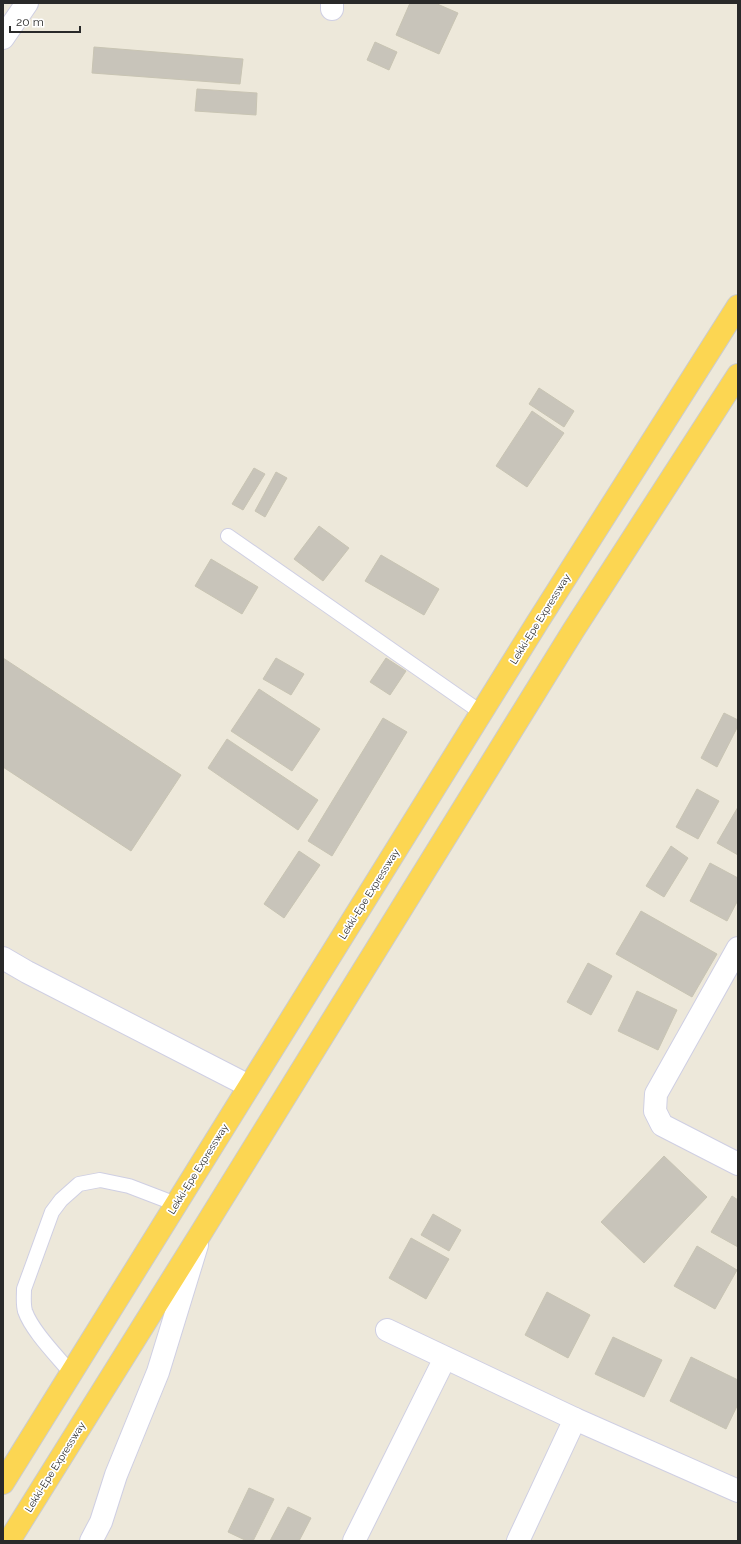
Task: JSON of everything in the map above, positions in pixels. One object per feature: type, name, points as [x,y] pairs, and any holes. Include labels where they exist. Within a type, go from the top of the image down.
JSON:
[{"type":"highway","name":"Lekki-Epe Expressway","points":[[3,1483],[249,1086],[738,306]]},
{"type":"highway","name":"Lekki-Epe Expressway","points":[[9,1541],[202,1232],[573,631],[738,375]]},
{"type":"street","points":[[3,38],[27,3]]},
{"type":"street","points":[[738,948],[656,1094],[655,1111],[662,1125],[738,1164]]},
{"type":"street","points":[[3,958],[27,972],[249,1086]]},
{"type":"street","points":[[91,1541],[101,1522],[116,1475],[158,1372],[202,1232]]},
{"type":"street","points":[[387,1330],[575,1419],[738,1492]]},
{"type":"street","points":[[354,1541],[445,1358]]},
{"type":"street","points":[[518,1541],[575,1419]]},
{"type":"lane","points":[[228,536],[482,713]]},
{"type":"lane","points":[[71,1373],[34,1328],[25,1311],[23,1301],[24,1290],[52,1212],[61,1200],[79,1184],[100,1180],[129,1186],[176,1204]]},
{"type":"building","points":[[410,3],[435,3],[458,13],[439,54],[396,35]]},
{"type":"building","points":[[375,42],[397,52],[389,70],[367,60]]},
{"type":"building","points":[[94,47],[243,59],[240,84],[92,73]]},
{"type":"building","points":[[197,89],[257,93],[256,115],[195,111]]},
{"type":"building","points":[[539,388],[574,411],[564,427],[529,404]]},
{"type":"building","points":[[532,411],[564,433],[527,487],[496,466]]},
{"type":"building","points":[[254,468],[265,474],[243,510],[232,504]]},
{"type":"building","points":[[276,472],[287,478],[265,517],[255,511]]},
{"type":"building","points":[[319,526],[349,548],[323,581],[294,559]]},
{"type":"building","points":[[381,555],[439,589],[424,615],[365,581]]},
{"type":"building","points":[[211,559],[258,587],[242,614],[195,586]]},
{"type":"building","points":[[3,658],[181,775],[131,851],[3,767]]},
{"type":"building","points":[[276,658],[304,674],[291,695],[263,679]]},
{"type":"building","points":[[386,658],[406,671],[390,695],[370,682]]},
{"type":"building","points":[[259,689],[320,729],[292,771],[231,731]]},
{"type":"building","points":[[724,713],[738,720],[738,726],[717,767],[701,758]]},
{"type":"building","points":[[383,718],[407,732],[332,856],[308,841]]},
{"type":"building","points":[[227,739],[318,800],[298,830],[208,768]]},
{"type":"building","points":[[697,789],[719,801],[698,839],[676,827]]},
{"type":"building","points":[[738,807],[738,855],[717,843]]},
{"type":"building","points":[[671,846],[688,858],[664,897],[646,886]]},
{"type":"building","points":[[299,851],[320,865],[284,918],[264,904]]},
{"type":"building","points":[[710,863],[738,878],[738,900],[727,921],[690,901]]},
{"type":"building","points":[[641,911],[717,954],[692,997],[616,954]]},
{"type":"building","points":[[588,963],[612,976],[591,1015],[567,1002]]},
{"type":"building","points":[[637,991],[677,1010],[658,1050],[618,1031]]},
{"type":"building","points":[[664,1156],[707,1197],[644,1263],[601,1222]]},
{"type":"building","points":[[732,1196],[738,1200],[738,1247],[711,1232]]},
{"type":"building","points":[[433,1214],[461,1230],[449,1251],[421,1235]]},
{"type":"building","points":[[411,1238],[449,1259],[426,1299],[389,1278]]},
{"type":"building","points":[[697,1246],[737,1270],[715,1309],[674,1286]]},
{"type":"building","points":[[547,1292],[590,1315],[568,1358],[525,1335]]},
{"type":"building","points":[[613,1337],[662,1360],[644,1397],[595,1374]]},
{"type":"building","points":[[691,1357],[738,1380],[738,1404],[726,1429],[670,1401]]},
{"type":"building","points":[[249,1488],[274,1499],[253,1541],[247,1541],[228,1532]]},
{"type":"building","points":[[288,1507],[311,1518],[299,1541],[270,1541]]}]
